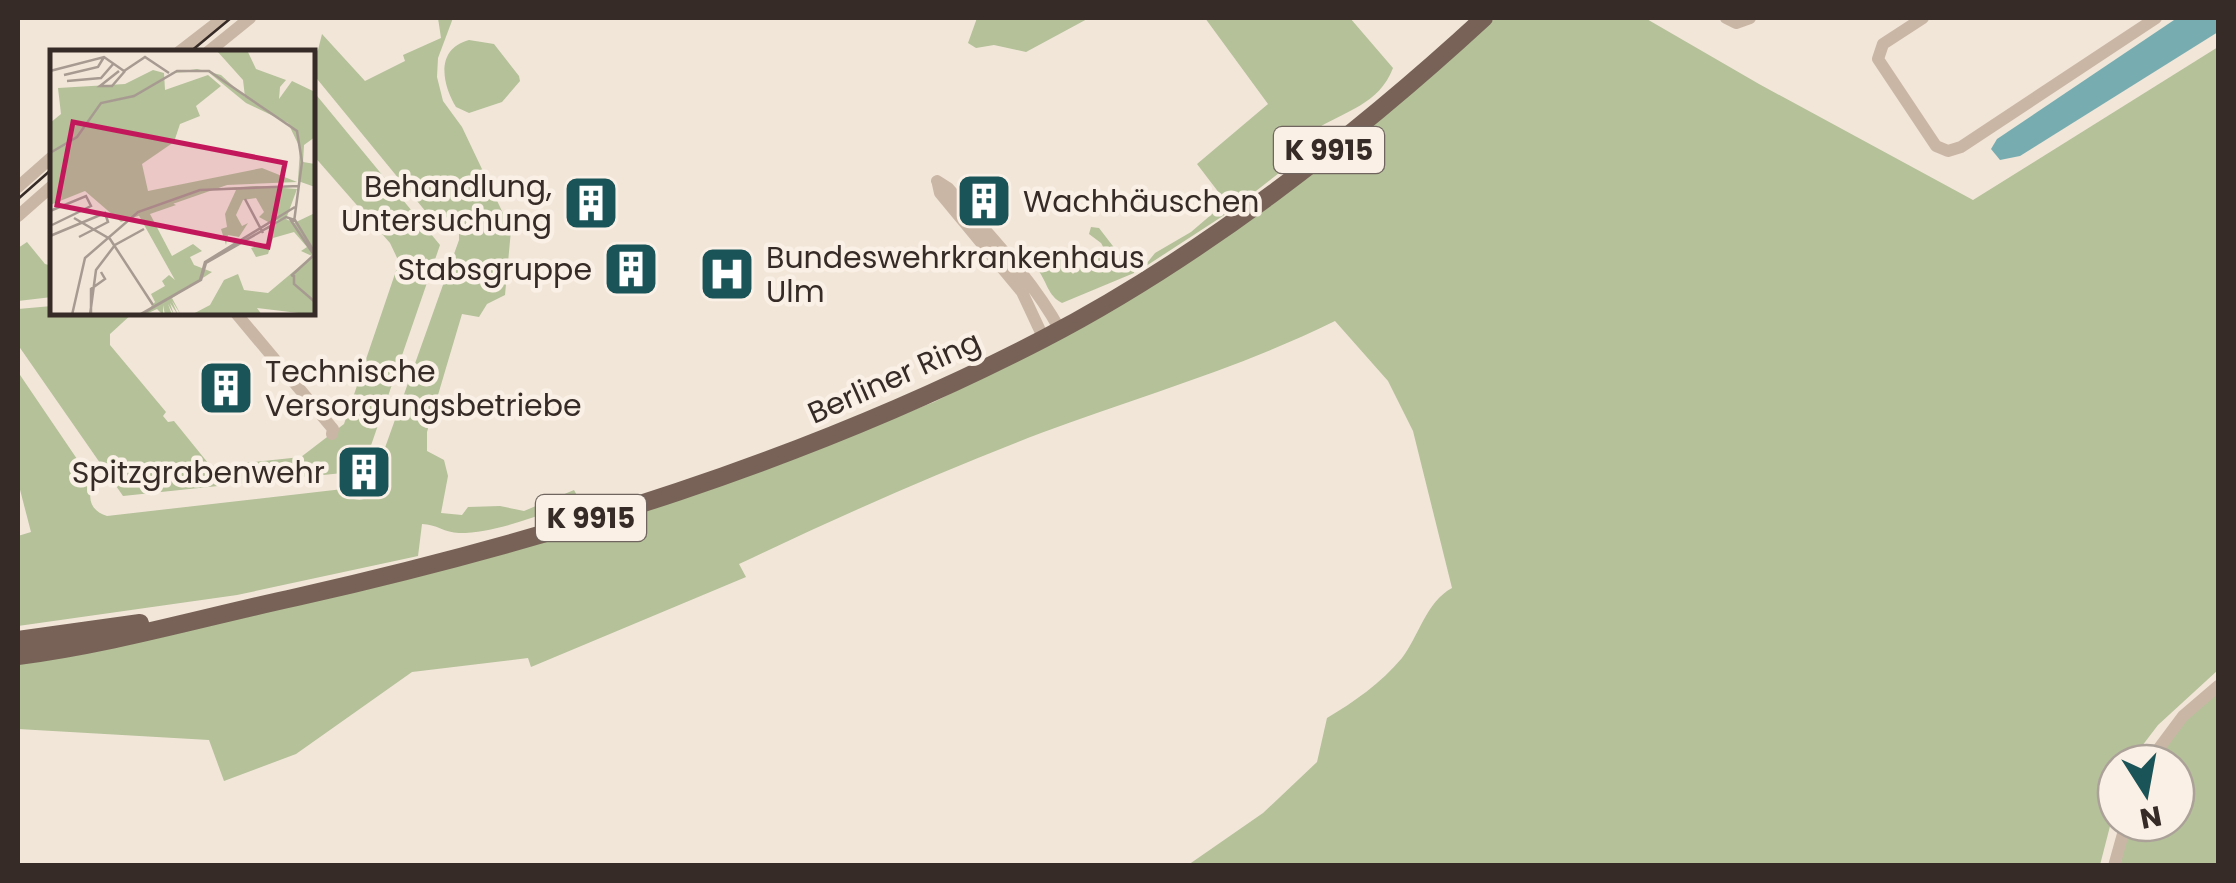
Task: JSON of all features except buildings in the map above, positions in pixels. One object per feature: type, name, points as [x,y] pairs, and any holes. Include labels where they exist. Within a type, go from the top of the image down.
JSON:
[{"type":"main road","name":"Berliner Ring","points":[[18,656],[103,642],[397,573],[690,487],[813,444],[932,393],[1052,334],[1192,248],[1316,159],[1484,18]]},
{"type":"main road","name":"Berliner Ring","points":[[18,640],[240,610]]},
{"type":"street","points":[[182,50],[223,18]]},
{"type":"street","points":[[210,50],[250,18]]},
{"type":"street","points":[[1726,18],[1736,23],[1749,18]]},
{"type":"street","points":[[1923,18],[1886,42],[1878,54],[1880,64],[1912,112],[1938,148],[1948,151],[1958,149],[2156,18]]},
{"type":"street","points":[[18,187],[50,159]]},
{"type":"street","points":[[938,181],[1047,307],[1052,334],[940,193],[938,181]]},
{"type":"street","points":[[18,216],[50,188]]},
{"type":"street","points":[[1047,307],[1066,314],[1087,314]]},
{"type":"street","points":[[238,315],[333,429],[332,434]]},
{"type":"street","points":[[2163,743],[2183,716],[2218,686]]},
{"type":"green space","points":[[438,18],[453,18],[438,58],[437,77],[443,101],[462,127],[511,230],[505,295],[487,304],[479,317],[462,314],[427,432],[427,451],[444,460],[448,476],[441,513],[462,515],[468,507],[500,506],[524,511],[574,490],[580,501],[490,530],[454,533],[422,524],[418,556],[237,595],[18,626],[18,536],[31,532],[18,482],[18,372],[94,484],[90,499],[94,507],[107,516],[343,489],[357,500],[370,496],[383,484],[391,470],[381,459],[459,240],[459,229],[453,219],[431,218],[315,76],[315,53],[322,34],[365,81],[405,61],[403,55],[441,38]]},
{"type":"green space","points":[[977,18],[1089,18],[1026,52],[994,45],[976,48],[968,43]]},
{"type":"green space","points":[[1205,18],[1350,18],[1393,68],[1370,99],[1313,131],[1319,142],[1229,212],[1143,268],[1155,253],[1191,232],[1226,202],[1197,164],[1268,104]]},
{"type":"green space","points":[[1495,18],[1645,18],[1973,200],[2218,47],[2218,670],[2158,725],[2144,743],[2096,743],[2096,843],[2106,843],[2100,865],[1188,865],[1263,813],[1317,762],[1327,718],[1394,667],[1436,602],[1452,588],[1413,431],[1388,381],[1335,321],[1226,367],[1041,433],[927,479],[739,564],[746,577],[531,667],[528,658],[412,672],[296,754],[224,781],[209,740],[18,729],[18,662],[107,648],[813,450],[934,402],[1068,334],[1400,101]]},
{"type":"green space","points":[[469,40],[494,44],[520,81],[502,102],[469,113],[456,107],[447,88],[444,68],[451,51]]},
{"type":"green space","points":[[315,93],[440,245],[366,460],[352,472],[123,496],[18,345],[18,309],[50,306],[50,315],[131,315],[110,334],[110,345],[166,412],[163,416],[168,422],[174,421],[208,463],[215,466],[301,457],[344,424],[399,262],[390,243],[315,157]]},
{"type":"green space","points":[[1091,227],[1099,228],[1129,267],[1135,268],[1134,273],[1062,303],[1051,293],[1038,270],[1057,255],[1073,274],[1088,257],[1106,252],[1089,234]]},
{"type":"green space","points":[[27,242],[50,265],[50,297],[18,301],[18,248]]},
{"type":"green space","points":[[2218,691],[2218,865],[2120,866],[2125,843],[2196,843],[2196,743],[2169,743],[2186,719]]},
{"type":"water","points":[[2177,18],[2218,18],[2218,32],[2020,156],[2000,160],[1991,149],[1997,139]]},
{"type":"tram line","points":[[192,50],[231,18]]},
{"type":"tram line","points":[[18,199],[50,171]]},
{"type":"place","name":"Wachhäuschen","points":[[984,201]]},
{"type":"place","name":"Behandlung, Untersuchung","points":[[591,203]]},
{"type":"place","name":"Stabsgruppe","points":[[631,269]]},
{"type":"place","name":"Bundeswehrkrankenhaus Ulm","points":[[727,274]]},
{"type":"place","name":"Technische Versorgungsbetriebe","points":[[226,388]]},
{"type":"place","name":"Spitzgrabenwehr","points":[[364,472]]}]
